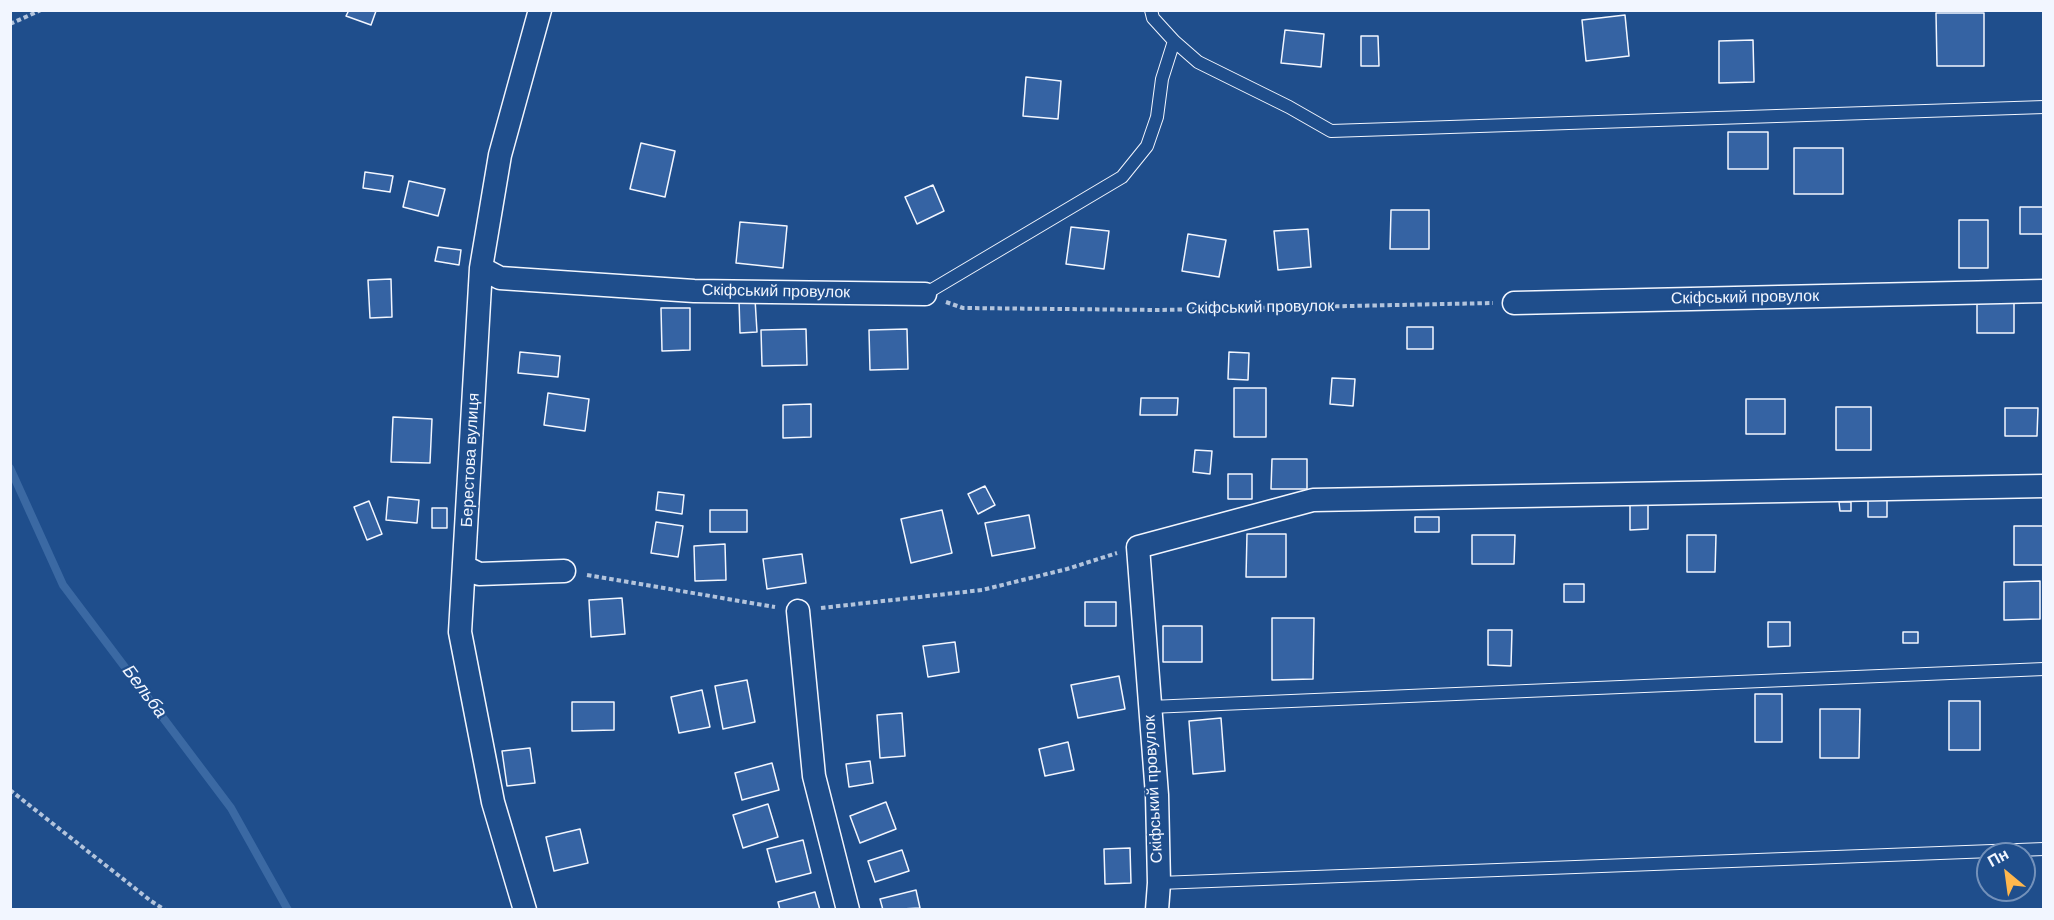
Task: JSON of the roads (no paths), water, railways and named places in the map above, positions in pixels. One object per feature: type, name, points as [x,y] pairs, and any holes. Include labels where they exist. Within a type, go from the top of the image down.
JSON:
[{"type":"street","name":"Берестова вулиця","points":[[525,909],[493,802],[460,632],[481,268],[500,155],[540,10]]},
{"type":"street","name":"Скіфський провулок","points":[[481,268],[500,278],[694,291],[925,294]]},
{"type":"street","name":"Скіфський провулок","points":[[1514,303],[2043,291]]},
{"type":"street","name":"Скіфський провулок","points":[[1157,909],[1160,884],[1157,795],[1138,547],[1313,500],[2043,486]]},
{"type":"street","points":[[465,567],[479,573],[564,571]]},
{"type":"street","points":[[798,611],[814,776],[848,909]]},
{"type":"lane","points":[[1151,10],[1153,18],[1198,62],[1332,131],[2043,107]]},
{"type":"lane","points":[[925,294],[1122,177],[1148,146],[1156,117],[1162,79],[1174,41]]},
{"type":"lane","points":[[1150,707],[2043,669]]},
{"type":"lane","points":[[1160,884],[2043,849]]},
{"type":"waterway","name":"Бельба","points":[[10,468],[63,585],[231,808],[288,910]]}]
